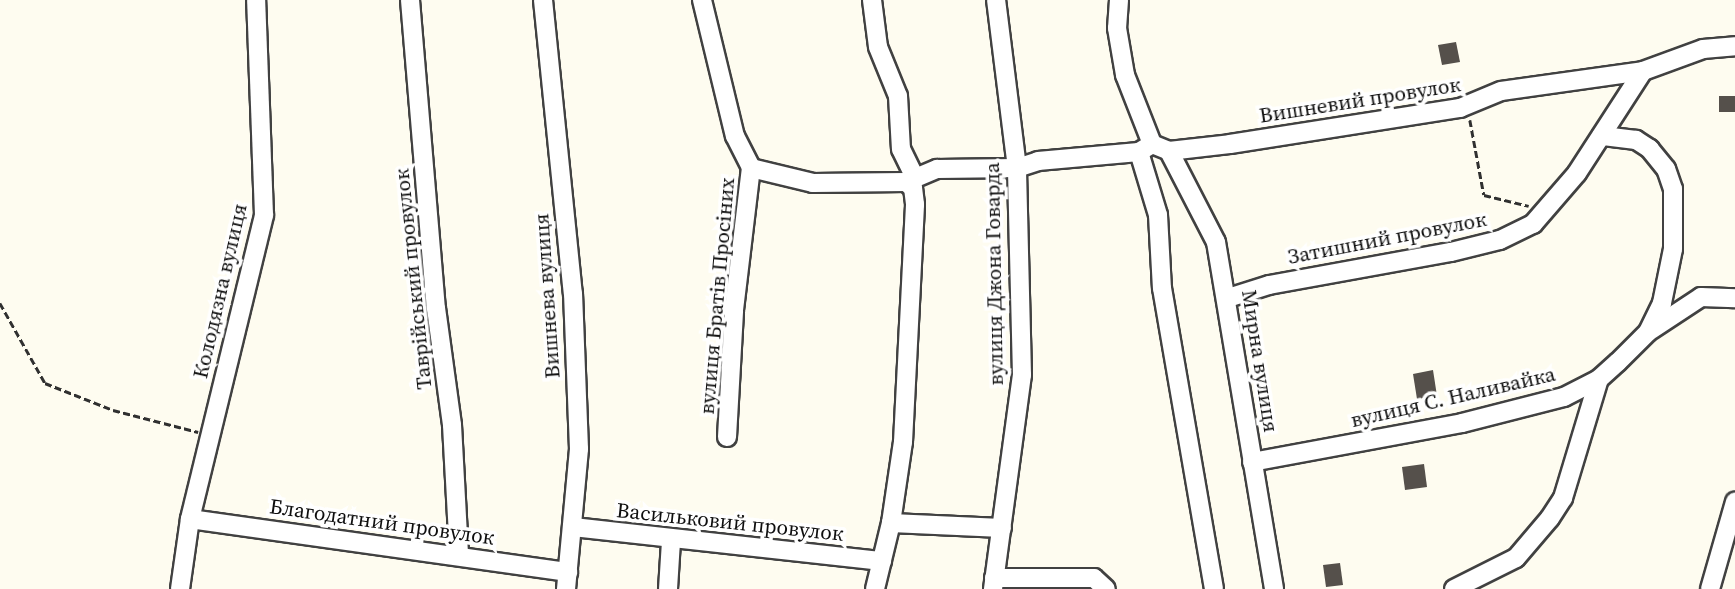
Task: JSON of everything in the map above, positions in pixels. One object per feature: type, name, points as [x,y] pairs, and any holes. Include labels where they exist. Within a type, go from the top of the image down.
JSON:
[{"type":"street","name":"Колодязна вулиця","points":[[180,589],[190,519],[264,215],[256,0]]},
{"type":"street","name":"Таврійський провулок","points":[[410,0],[436,309],[452,425],[459,555]]},
{"type":"street","name":"Вишнева вулиця","points":[[543,0],[573,293],[579,449],[567,580]]},
{"type":"street","name":"вулиця Братів Просіних","points":[[702,0],[735,136],[751,168],[734,310],[727,437]]},
{"type":"street","points":[[872,0],[878,47],[898,96],[901,149],[915,204],[903,442],[891,523],[875,589]]},
{"type":"street","name":"вулиця Джона Говарда","points":[[994,584],[1022,375],[1017,168],[996,0]]},
{"type":"street","points":[[1119,0],[1117,28],[1125,75],[1153,149],[1162,288],[1214,589]]},
{"type":"street","name":"Вишневий провулок","points":[[751,168],[813,183],[910,179],[937,169],[1017,168],[1038,161],[1153,149],[1460,107],[1501,91],[1643,71],[1703,49],[1735,46]]},
{"type":"street","name":"Затишний провулок","points":[[1228,298],[1269,285],[1409,262],[1500,240],[1540,217],[1601,136],[1643,71]]},
{"type":"street","name":"вулиця С. Наливайка","points":[[1252,462],[1462,423],[1564,397],[1600,379],[1648,332],[1662,303],[1673,249],[1673,189],[1666,169],[1650,149],[1636,141],[1601,136]]},
{"type":"street","name":"Мирна вулиця","points":[[1153,149],[1216,242],[1228,298],[1274,589]]},
{"type":"street","points":[[1648,332],[1701,297],[1735,298]]},
{"type":"street","points":[[1454,589],[1491,573],[1532,542],[1563,498],[1600,379]]},
{"type":"street","points":[[1564,397],[1579,427],[1578,444]]},
{"type":"street","points":[[1710,589],[1735,502]]},
{"type":"street","name":"Благодатний провулок","points":[[190,519],[459,555],[567,580]]},
{"type":"street","points":[[891,523],[1002,528]]},
{"type":"street","name":"Васильковий провулок","points":[[573,527],[671,541],[882,561]]},
{"type":"street","points":[[668,589],[671,541]]},
{"type":"street","points":[[994,584],[1094,578],[1106,589]]},
{"type":"path","points":[[1460,107],[1471,124],[1484,195],[1529,206],[1540,217]]},
{"type":"path","points":[[0,303],[45,383],[113,410],[209,435]]},
{"type":"building","points":[[1456,42],[1460,62],[1442,65],[1438,45]]},
{"type":"building","points":[[1719,96],[1735,96],[1735,112],[1719,112]]},
{"type":"building","points":[[1433,370],[1437,396],[1417,399],[1413,374]]},
{"type":"building","points":[[1424,464],[1427,487],[1405,490],[1402,467]]},
{"type":"building","points":[[1340,563],[1343,585],[1326,587],[1323,565]]}]
